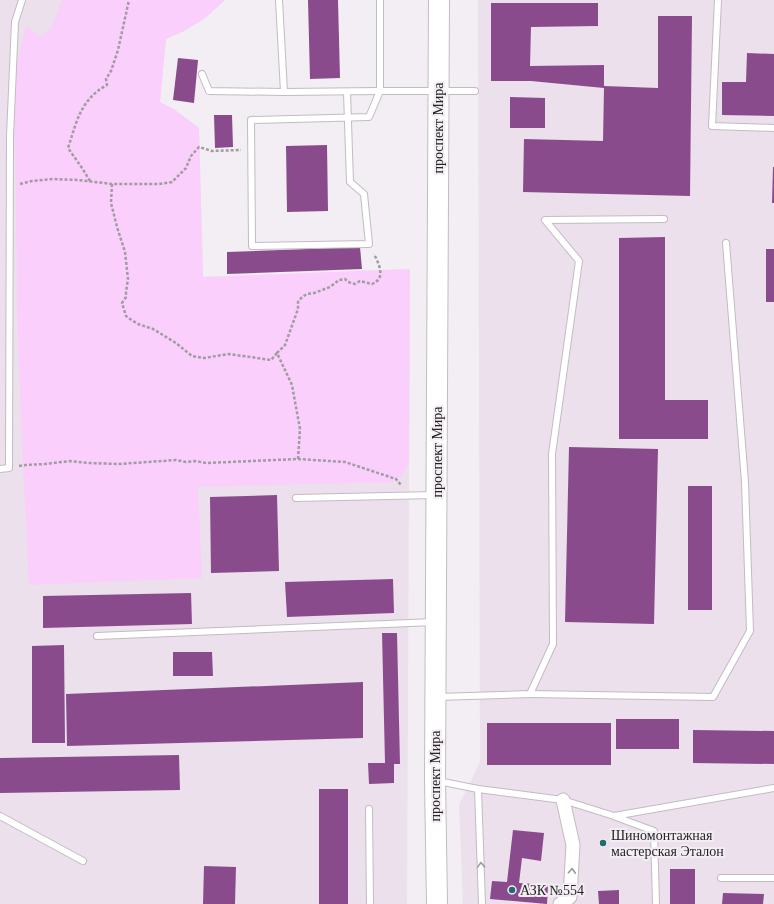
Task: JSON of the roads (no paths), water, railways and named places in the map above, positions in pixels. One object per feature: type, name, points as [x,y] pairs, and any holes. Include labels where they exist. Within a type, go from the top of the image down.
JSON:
[{"type":"main road","name":"проспект Мира","points":[[437,904],[435,697],[439,0]]},
{"type":"street","points":[[560,904],[570,897],[573,845],[563,800]]},
{"type":"lane","points":[[0,469],[9,468],[10,136],[15,22],[22,0]]},
{"type":"lane","points":[[279,0],[284,92]]},
{"type":"lane","points":[[347,92],[348,118],[350,182],[364,194],[369,244],[252,246],[251,120],[348,118],[369,116],[380,90],[380,0]]},
{"type":"lane","points":[[718,0],[712,126],[774,128]]},
{"type":"lane","points":[[202,74],[210,91],[475,91]]},
{"type":"lane","points":[[530,694],[552,644],[552,454],[578,261],[545,220],[664,219]]},
{"type":"lane","points":[[435,697],[530,694],[713,697],[750,631],[745,482],[726,242]]},
{"type":"lane","points":[[296,498],[436,495]]},
{"type":"lane","points":[[97,636],[436,622]]},
{"type":"lane","points":[[435,780],[478,789],[563,800],[614,816],[654,831],[656,904]]},
{"type":"lane","points":[[614,816],[774,788]]},
{"type":"lane","points":[[478,789],[482,904]]},
{"type":"lane","points":[[369,809],[370,904]]},
{"type":"lane","points":[[0,816],[83,861]]},
{"type":"lane","points":[[722,878],[774,878]]},
{"type":"place","name":"Шиномонтажная мастерская Эталон","points":[[603,843]]},
{"type":"place","name":"АЗК №554","points":[[512,890]]}]
